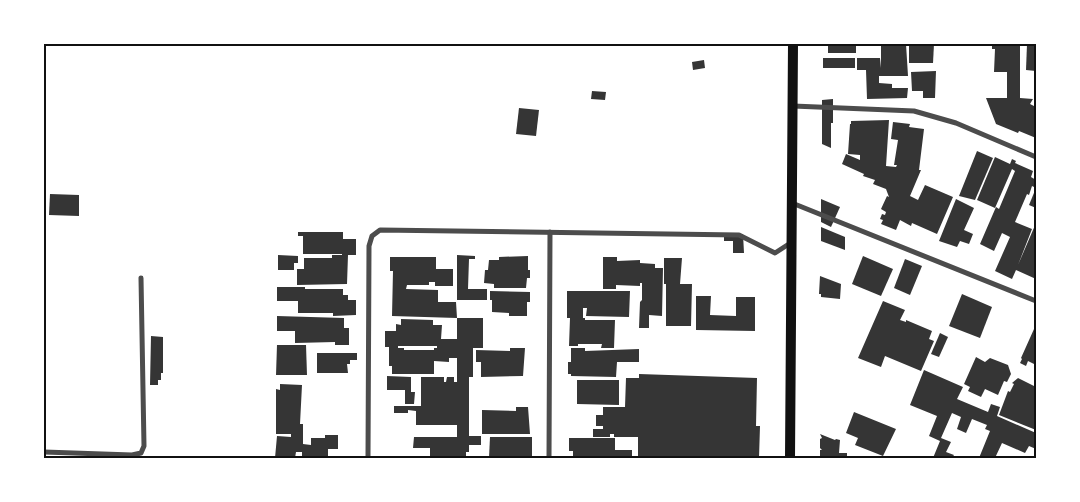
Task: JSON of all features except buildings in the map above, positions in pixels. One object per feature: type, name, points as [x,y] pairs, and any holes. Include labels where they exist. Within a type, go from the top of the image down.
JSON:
[{"type":"main road","points":[[790,458],[794,44]]},
{"type":"street","points":[[793,106],[914,111],[956,123],[1036,158]]},
{"type":"street","points":[[792,203],[1036,301]]},
{"type":"street","points":[[368,458],[370,246],[372,236],[380,230],[739,235],[775,253],[793,242]]},
{"type":"street","points":[[549,458],[550,232]]},
{"type":"street","points":[[44,452],[132,456],[141,453],[144,446],[141,278]]}]
